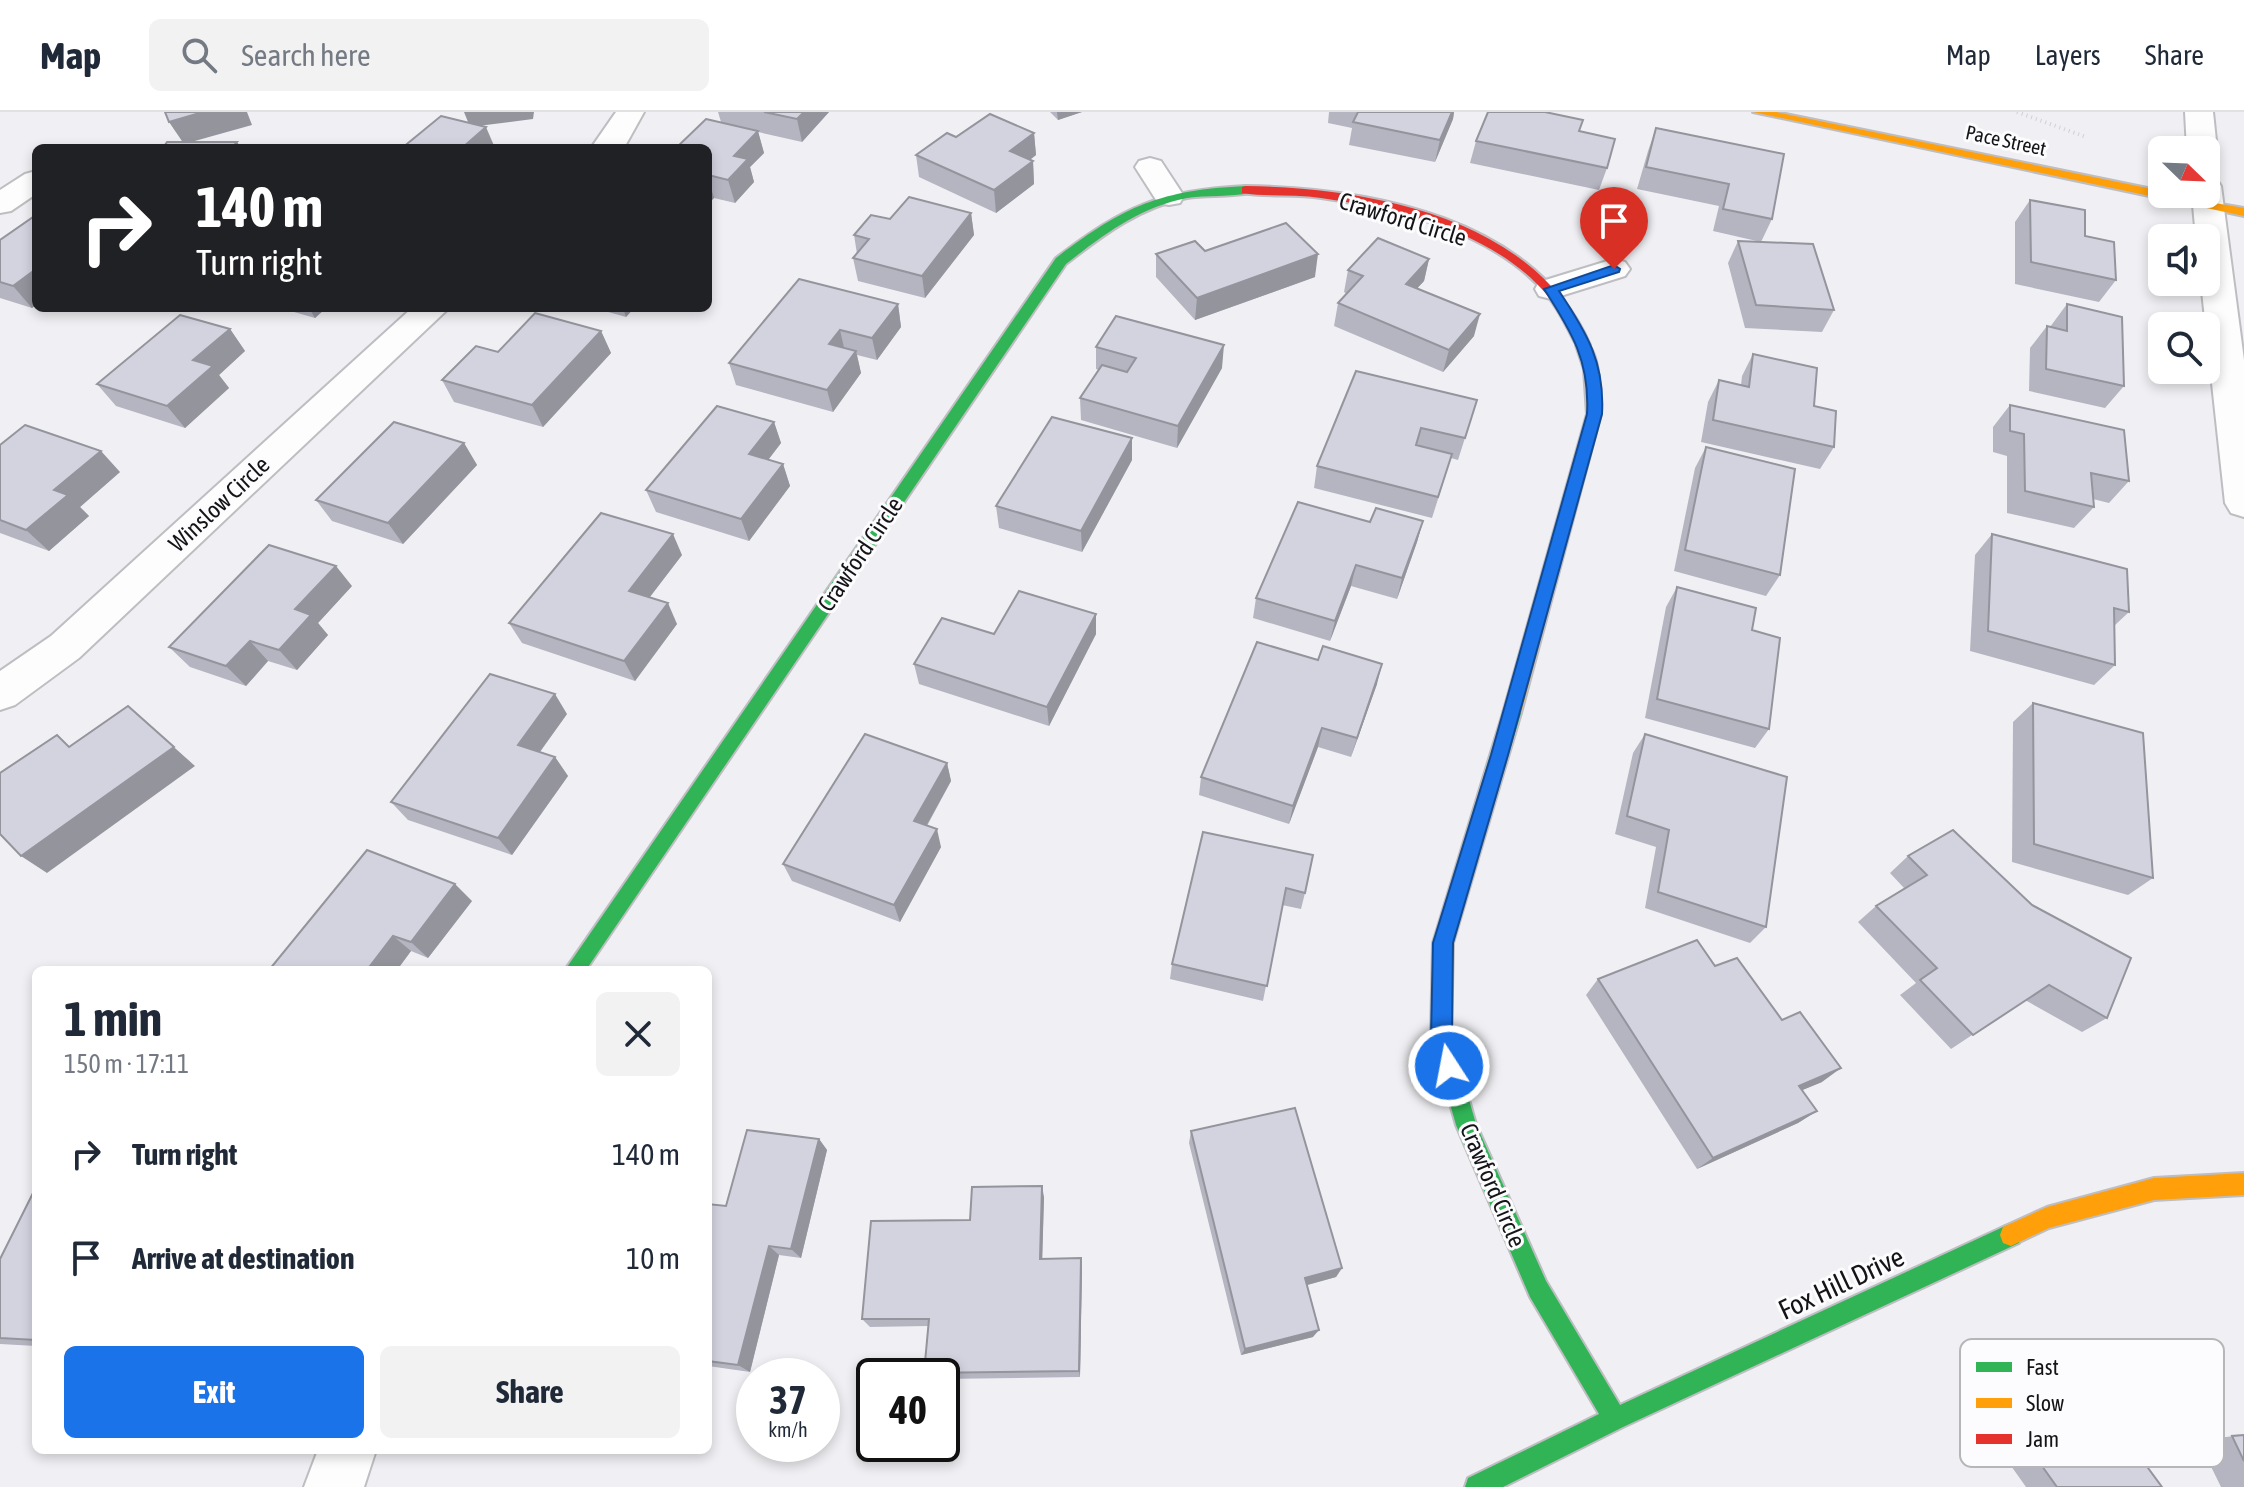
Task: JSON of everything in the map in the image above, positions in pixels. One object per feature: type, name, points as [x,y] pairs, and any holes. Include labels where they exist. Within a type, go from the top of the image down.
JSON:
[{"type":"street","points":[[611,144],[630,112]]},
{"type":"street","name":"Pace Street","points":[[1759,112],[2148,184]]},
{"type":"street","points":[[2199,112],[2201,136]]},
{"type":"street","points":[[1150,167],[1169,196]]},
{"type":"street","points":[[0,204],[32,183]]},
{"type":"street","name":"Crawford Circle","points":[[578,966],[1061,261],[1103,227],[1169,196],[1230,189],[1304,192],[1366,203],[1454,230],[1515,259],[1551,289],[1582,336],[1596,387],[1594,414],[1500,755],[1443,943],[1441,1037],[1466,1125],[1538,1289],[1615,1419]]},
{"type":"street","name":"Pace Street","points":[[2220,201],[2244,212]]},
{"type":"street","points":[[2209,208],[2244,503]]},
{"type":"street","points":[[1551,289],[1614,269]]},
{"type":"street","name":"Winslow Circle","points":[[0,693],[65,647],[428,312]]},
{"type":"street","name":"Fox Hill Drive","points":[[1477,1487],[1615,1419],[2047,1218],[2154,1189],[2244,1184]]},
{"type":"street","points":[[334,1487],[346,1454]]},
{"type":"path","points":[[2017,112],[2091,139]]},
{"type":"building","points":[[165,112],[203,112],[169,122]]},
{"type":"building","points":[[764,112],[804,112],[797,119]]},
{"type":"building","points":[[1358,112],[1452,112],[1440,140],[1353,122]]},
{"type":"building","points":[[1488,112],[1545,112],[1583,120],[1579,131],[1615,139],[1607,168],[1476,141]]},
{"type":"building","points":[[990,114],[1034,133],[1010,151],[1033,161],[994,190],[916,155],[947,133],[956,137]]},
{"type":"building","points":[[441,116],[486,127],[467,144],[407,144]]},
{"type":"building","points":[[706,119],[758,131],[734,156],[748,159],[728,180],[712,176],[712,144],[680,144]]},
{"type":"building","points":[[1656,128],[1784,154],[1772,219],[1723,209],[1729,184],[1646,167]]},
{"type":"building","points":[[167,142],[237,142],[235,144],[166,144]]},
{"type":"building","points":[[909,197],[971,213],[922,276],[853,258],[869,239],[854,235],[871,215],[890,219]]},
{"type":"building","points":[[2030,200],[2085,210],[2085,236],[2114,242],[2116,280],[2031,262]]},
{"type":"building","points":[[32,218],[32,272],[13,286],[0,282],[0,240]]},
{"type":"building","points":[[1286,223],[1318,254],[1197,298],[1156,254],[1195,241],[1205,251]]},
{"type":"building","points":[[1378,238],[1429,259],[1406,284],[1480,314],[1449,350],[1338,303],[1363,276],[1348,270]]},
{"type":"building","points":[[1738,241],[1813,244],[1834,310],[1756,305]]},
{"type":"building","points":[[799,279],[898,304],[872,338],[840,330],[829,344],[856,351],[827,390],[729,363]]},
{"type":"building","points":[[2067,304],[2122,317],[2124,386],[2046,369],[2047,326],[2067,331]]},
{"type":"building","points":[[535,313],[601,331],[532,405],[442,380],[476,346],[498,352]]},
{"type":"building","points":[[180,315],[230,329],[193,360],[213,366],[167,406],[97,384]]},
{"type":"building","points":[[1116,316],[1224,345],[1178,426],[1080,398],[1102,365],[1127,372],[1136,358],[1096,347]]},
{"type":"building","points":[[1753,354],[1817,368],[1814,406],[1836,411],[1834,447],[1713,420],[1719,380],[1749,387]]},
{"type":"building","points":[[1356,371],[1477,400],[1465,438],[1421,428],[1416,445],[1452,454],[1438,497],[1317,466]]},
{"type":"building","points":[[2010,405],[2124,430],[2129,481],[2091,473],[2094,507],[2025,491],[2024,434],[2010,431]]},
{"type":"building","points":[[717,406],[774,422],[749,454],[783,464],[741,519],[646,490]]},
{"type":"building","points":[[1052,417],[1132,438],[1081,531],[996,506]]},
{"type":"building","points":[[394,422],[464,443],[388,523],[316,500]]},
{"type":"building","points":[[25,425],[101,451],[54,490],[68,495],[26,530],[0,520],[0,445]]},
{"type":"building","points":[[1706,447],[1795,469],[1780,575],[1685,550]]},
{"type":"building","points":[[1298,502],[1370,522],[1376,508],[1423,521],[1402,578],[1356,565],[1335,621],[1256,598]]},
{"type":"building","points":[[601,513],[673,534],[629,591],[668,603],[624,661],[509,623]]},
{"type":"building","points":[[1992,534],[2127,569],[2129,612],[2114,608],[2115,665],[1988,631]]},
{"type":"building","points":[[269,545],[336,566],[295,609],[311,615],[279,650],[250,641],[226,666],[169,647]]},
{"type":"building","points":[[1677,587],[1756,608],[1752,630],[1780,638],[1769,729],[1657,699]]},
{"type":"building","points":[[1019,591],[1096,614],[1047,707],[914,664],[942,618],[994,634]]},
{"type":"building","points":[[1257,642],[1318,660],[1323,646],[1382,664],[1357,738],[1322,728],[1293,806],[1201,777]]},
{"type":"building","points":[[490,674],[555,694],[518,745],[555,757],[498,838],[391,802]]},
{"type":"building","points":[[2033,703],[2143,733],[2153,878],[2034,844]]},
{"type":"building","points":[[128,706],[174,747],[21,856],[0,834],[0,773],[57,735],[69,747]]},
{"type":"building","points":[[865,734],[947,763],[914,821],[937,829],[894,905],[783,864]]},
{"type":"building","points":[[1645,734],[1787,777],[1766,927],[1658,892],[1669,830],[1627,816]]},
{"type":"building","points":[[1953,830],[2032,905],[2131,958],[2107,1018],[2049,985],[1973,1035],[1920,980],[1937,968],[1876,906],[1927,875],[1908,856]]},
{"type":"building","points":[[1203,832],[1313,855],[1305,893],[1286,888],[1267,986],[1172,964]]},
{"type":"building","points":[[367,850],[455,884],[411,942],[393,936],[370,966],[272,966]]},
{"type":"building","points":[[1697,940],[1715,966],[1737,958],[1782,1020],[1800,1012],[1841,1068],[1799,1086],[1817,1111],[1713,1158],[1598,979]]},
{"type":"building","points":[[1295,1108],[1342,1268],[1305,1278],[1319,1330],[1245,1349],[1191,1131]]},
{"type":"building","points":[[747,1130],[819,1139],[791,1249],[769,1246],[736,1365],[712,1362],[712,1204],[726,1206]]},
{"type":"building","points":[[1042,1186],[1040,1259],[1081,1258],[1079,1371],[960,1373],[960,1358],[925,1358],[929,1319],[862,1319],[871,1221],[970,1220],[972,1187]]},
{"type":"building","points":[[32,1195],[32,1340],[0,1338],[0,1259]]},
{"type":"building","points":[[2244,1435],[2244,1461],[2232,1436]]},
{"type":"building","points":[[2043,1467],[2147,1467],[2162,1487],[2057,1487]]},
{"type":"traffic: fast","points":[[578,966],[1061,261],[1106,227],[1146,206],[1189,194],[1246,190]]},
{"type":"traffic: fast","points":[[1512,713],[1443,943],[1441,1037],[1466,1125],[1538,1289],[1615,1419]]},
{"type":"traffic: fast","points":[[1477,1487],[1615,1419],[2011,1235]]},
{"type":"traffic: slow","points":[[1759,112],[2244,212]]},
{"type":"traffic: slow","points":[[1512,713],[1594,414],[1591,369],[1583,345]]},
{"type":"traffic: slow","points":[[2011,1235],[2047,1218],[2154,1189],[2244,1184]]},
{"type":"traffic: jam","points":[[1246,190],[1281,190],[1358,200],[1437,221],[1474,236],[1507,254],[1543,282],[1563,307],[1583,345]]},
{"type":"route","points":[[1449,1066],[1441,1037],[1443,943],[1500,755],[1594,414],[1596,387],[1582,336],[1551,289],[1614,269]]}]
